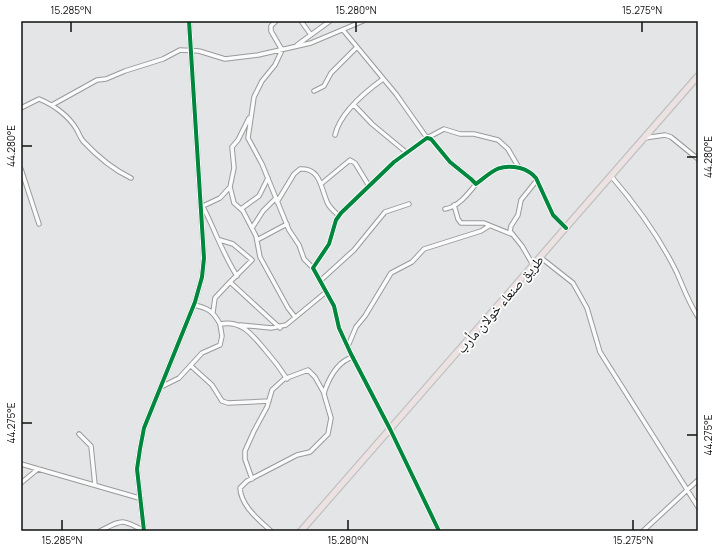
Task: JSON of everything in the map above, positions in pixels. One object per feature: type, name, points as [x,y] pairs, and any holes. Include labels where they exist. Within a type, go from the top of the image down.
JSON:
[{"type":"main road","name":"طريق صنعاء خولان مأرب","points":[[301,531],[698,76]]},
{"type":"street","points":[[144,531],[139,498],[137,469],[144,428],[194,305],[202,278],[204,258],[189,21]]},
{"type":"street","points":[[276,21],[271,26],[271,31],[282,50]]},
{"type":"street","points":[[301,21],[311,35]]},
{"type":"street","points":[[296,46],[330,21]]},
{"type":"street","points":[[52,105],[96,80],[106,79],[125,71],[163,59],[180,50],[191,49],[224,59],[254,56],[311,42],[363,21]]},
{"type":"street","points":[[343,30],[396,94],[427,138],[431,139],[450,162],[472,178],[476,184]]},
{"type":"street","points":[[314,91],[324,86],[331,73],[357,47]]},
{"type":"street","points":[[282,50],[275,65],[258,89],[251,106],[249,141],[268,178],[287,224],[304,259],[313,268],[334,306],[339,328],[439,531]]},
{"type":"street","points":[[335,134],[339,121],[369,90],[383,79]]},
{"type":"street","points":[[21,108],[39,99],[52,105],[72,123],[80,137],[99,157],[117,171],[132,178]]},
{"type":"street","points":[[354,105],[372,124],[407,153]]},
{"type":"street","points":[[250,117],[238,140],[232,147],[234,168],[230,188],[234,203],[241,209],[252,228],[257,240],[260,257],[288,308],[296,317]]},
{"type":"street","points":[[313,268],[329,244],[333,227],[339,216],[368,186],[407,153],[427,138],[444,129],[460,134],[474,134],[498,140],[508,149],[520,168]]},
{"type":"street","points":[[644,138],[665,135],[671,137],[698,159]]},
{"type":"street","points":[[322,184],[350,160],[355,163],[368,186]]},
{"type":"street","points":[[445,209],[454,205],[476,184],[492,172],[504,166],[520,168],[532,173],[537,180],[553,215],[566,228]]},
{"type":"street","points":[[21,169],[39,224]]},
{"type":"street","points":[[252,228],[263,211],[277,200],[294,174],[300,169],[309,169],[316,175],[322,184],[328,203],[339,216]]},
{"type":"street","points":[[611,176],[638,207],[676,273],[687,299],[698,317]]},
{"type":"street","points":[[241,209],[259,196],[268,178]]},
{"type":"street","points":[[511,234],[511,226],[518,215],[521,200],[537,180]]},
{"type":"street","points":[[203,206],[220,198],[230,188]]},
{"type":"street","points":[[200,202],[237,276]]},
{"type":"street","points":[[320,281],[354,250],[385,212],[409,204]]},
{"type":"street","points":[[454,205],[458,219],[461,223],[484,223],[511,234],[522,246],[533,265]]},
{"type":"street","points":[[257,240],[287,224]]},
{"type":"street","points":[[348,346],[356,327],[365,316],[391,273],[412,262],[424,249],[469,235],[489,226]]},
{"type":"street","points":[[220,240],[233,244],[252,260]]},
{"type":"street","points":[[213,312],[215,298],[252,260],[260,257]]},
{"type":"street","points":[[540,257],[573,283],[587,308],[600,352],[698,507]]},
{"type":"street","points":[[230,282],[280,328]]},
{"type":"street","points":[[220,324],[280,328],[326,292]]},
{"type":"street","points":[[161,387],[179,378],[202,353],[220,345],[222,336],[220,324],[213,312],[209,309],[194,305]]},
{"type":"street","points":[[239,325],[250,331],[260,342],[274,358],[287,378]]},
{"type":"street","points":[[324,394],[327,385],[340,364],[346,359],[353,357]]},
{"type":"street","points":[[191,366],[212,385],[222,401],[228,403],[269,401]]},
{"type":"street","points":[[252,479],[245,459],[245,451],[269,401],[272,390],[287,378],[308,370],[315,377],[324,394],[331,418],[328,434],[310,452],[297,455],[252,479],[240,488],[243,499],[257,518],[271,531]]},
{"type":"street","points":[[79,434],[91,446],[95,484]]},
{"type":"street","points":[[21,464],[95,484],[139,498]]},
{"type":"street","points":[[21,483],[38,469]]},
{"type":"street","points":[[643,531],[698,480]]},
{"type":"street","points":[[100,531],[119,522],[125,521],[144,531]]},
{"type":"cycle path","points":[[144,531],[137,469],[144,428],[195,302],[202,277],[204,258],[189,21]]},
{"type":"cycle path","points":[[439,531],[390,429],[351,354],[339,328],[334,306],[313,268],[329,244],[336,220],[341,213],[394,162],[427,138],[431,139],[450,162],[476,184],[491,172],[501,168],[520,168],[529,172],[536,178],[553,215],[566,228]]}]
